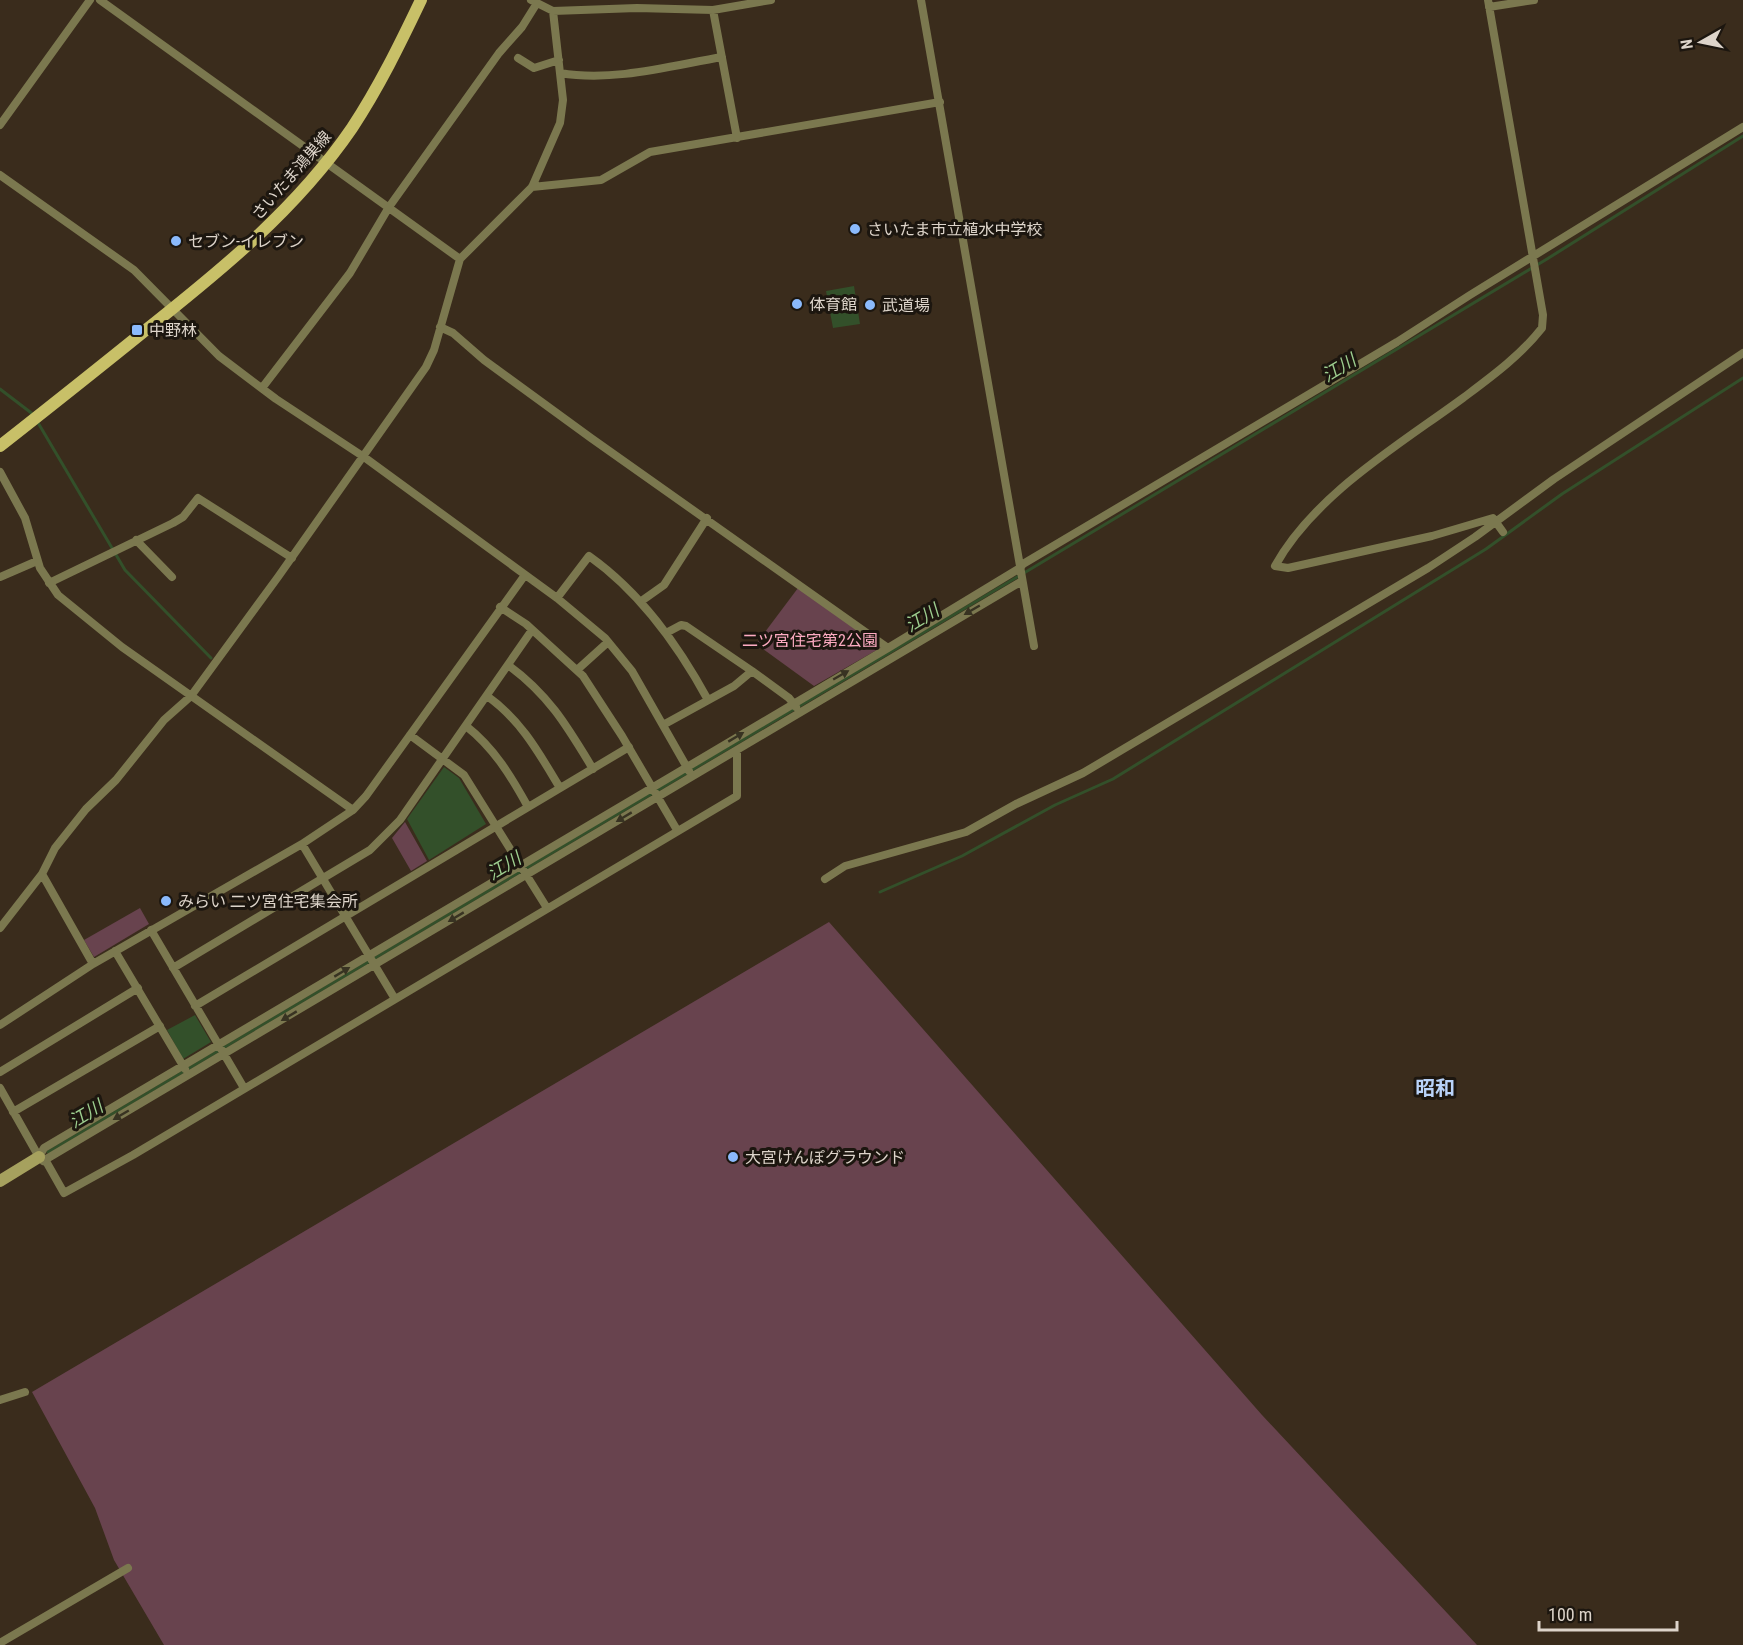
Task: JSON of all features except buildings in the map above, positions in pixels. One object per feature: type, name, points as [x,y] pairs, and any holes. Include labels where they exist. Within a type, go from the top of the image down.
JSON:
[{"type":"main road","name":"さいたま鴻巣線","points":[[0,446],[172,310],[265,231],[327,161],[351,129],[376,91],[421,0]]},
{"type":"street","points":[[0,125],[90,0]]},
{"type":"street","points":[[100,0],[327,161],[460,259]]},
{"type":"street","points":[[262,388],[350,273],[389,207],[499,54],[522,27],[534,1],[553,11],[637,8],[713,10],[771,0]]},
{"type":"street","points":[[921,0],[1034,646]]},
{"type":"street","points":[[1503,532],[1492,518],[1432,536],[1288,568],[1275,566],[1282,554],[1325,502],[1379,459],[1496,374],[1542,328],[1543,315],[1489,4],[1534,0]]},
{"type":"street","points":[[713,10],[737,138]]},
{"type":"street","points":[[0,928],[42,874],[55,848],[86,809],[116,780],[164,720],[191,696],[292,558],[426,367],[434,350],[460,259],[532,187],[560,123],[563,100],[553,11]]},
{"type":"street","points":[[560,73],[581,76],[635,72],[722,57]]},
{"type":"street","points":[[518,58],[534,68],[559,60]]},
{"type":"street","points":[[532,187],[601,180],[650,152],[940,102]]},
{"type":"street","points":[[0,1181],[41,1159],[44,1148],[221,1050],[1021,574],[1023,564],[1397,342],[1743,127]]},
{"type":"street","points":[[0,175],[134,270],[219,356],[364,457],[557,598],[608,642],[632,671],[689,772]]},
{"type":"street","points":[[440,327],[453,333],[484,360],[537,399],[888,648]]},
{"type":"street","points":[[825,879],[845,866],[966,832],[1016,804],[1098,765],[1392,590],[1495,523],[1554,479],[1743,353]]},
{"type":"street","points":[[0,472],[25,518],[37,561],[58,595],[122,647],[353,810]]},
{"type":"street","points":[[49,583],[173,523],[183,517],[198,498],[292,558]]},
{"type":"street","points":[[640,602],[664,585],[706,518]]},
{"type":"street","points":[[136,540],[172,577]]},
{"type":"street","points":[[557,598],[589,556],[607,569],[640,602],[666,633],[708,700]]},
{"type":"street","points":[[0,577],[37,561]]},
{"type":"street","points":[[689,772],[737,750],[888,648],[1021,574]]},
{"type":"street","points":[[0,1024],[93,964],[302,844],[353,810],[366,796],[525,575]]},
{"type":"street","points":[[500,607],[532,630],[583,676],[677,830]]},
{"type":"street","points":[[666,633],[681,625],[686,626],[752,671],[796,708]]},
{"type":"street","points":[[173,968],[370,850],[400,820],[532,630]]},
{"type":"street","points":[[577,670],[608,642]]},
{"type":"street","points":[[508,665],[542,693],[555,708],[593,769]]},
{"type":"street","points":[[663,725],[734,686],[752,671]]},
{"type":"street","points":[[487,696],[518,722],[560,788]]},
{"type":"street","points":[[466,726],[489,746],[528,807]]},
{"type":"street","points":[[410,735],[464,775],[547,908]]},
{"type":"street","points":[[195,1006],[628,747]]},
{"type":"street","points":[[0,1088],[41,1159],[64,1193],[133,1155],[737,796],[737,750]]},
{"type":"street","points":[[302,844],[395,999]]},
{"type":"street","points":[[42,874],[93,964]]},
{"type":"street","points":[[151,930],[244,1088]]},
{"type":"street","points":[[116,951],[186,1070]]},
{"type":"street","points":[[0,1072],[138,988]]},
{"type":"street","points":[[14,1112],[160,1026]]},
{"type":"street","points":[[0,1400],[25,1392]]},
{"type":"street","points":[[0,1643],[128,1568]]},
{"type":"green space","name":"二ツ宮住宅第2公園","points":[[798,588],[882,647],[814,686],[756,644]]},
{"type":"green space","points":[[405,822],[427,861],[411,871],[392,838]]},
{"type":"green space","points":[[140,908],[149,924],[94,957],[84,940]]},
{"type":"green space","name":"大宮けんぽグラウンド","points":[[829,922],[1262,1415],[1477,1645],[164,1645],[114,1560],[95,1508],[32,1392]]},
{"type":"shaded area","points":[[854,286],[860,324],[833,328],[826,291]]},
{"type":"shaded area","points":[[444,767],[459,778],[486,824],[429,860],[407,819]]},
{"type":"shaded area","points":[[195,1015],[211,1042],[183,1059],[167,1030]]},
{"type":"waterway","name":"江川","points":[[48,1152],[1034,567],[1547,259],[1743,136]]},
{"type":"waterway","points":[[880,892],[962,856],[1055,805],[1113,779],[1486,549],[1562,494],[1743,378]]},
{"type":"waterway","points":[[0,389],[34,415]]},
{"type":"waterway","points":[[37,421],[125,570],[211,658]]},
{"type":"place","name":"さいたま市立植水中学校","points":[[855,229]]},
{"type":"place","name":"セブン-イレブン","points":[[176,241]]},
{"type":"place","name":"体育館","points":[[797,304]]},
{"type":"place","name":"武道場","points":[[870,305]]},
{"type":"place","name":"中野林","points":[[137,330]]},
{"type":"place","name":"みらい 二ツ宮住宅集会所","points":[[166,901]]},
{"type":"place","name":"大宮けんぽグラウンド","points":[[733,1157]]},
{"type":"district","name":"昭和","points":[[1435,1088]]}]
